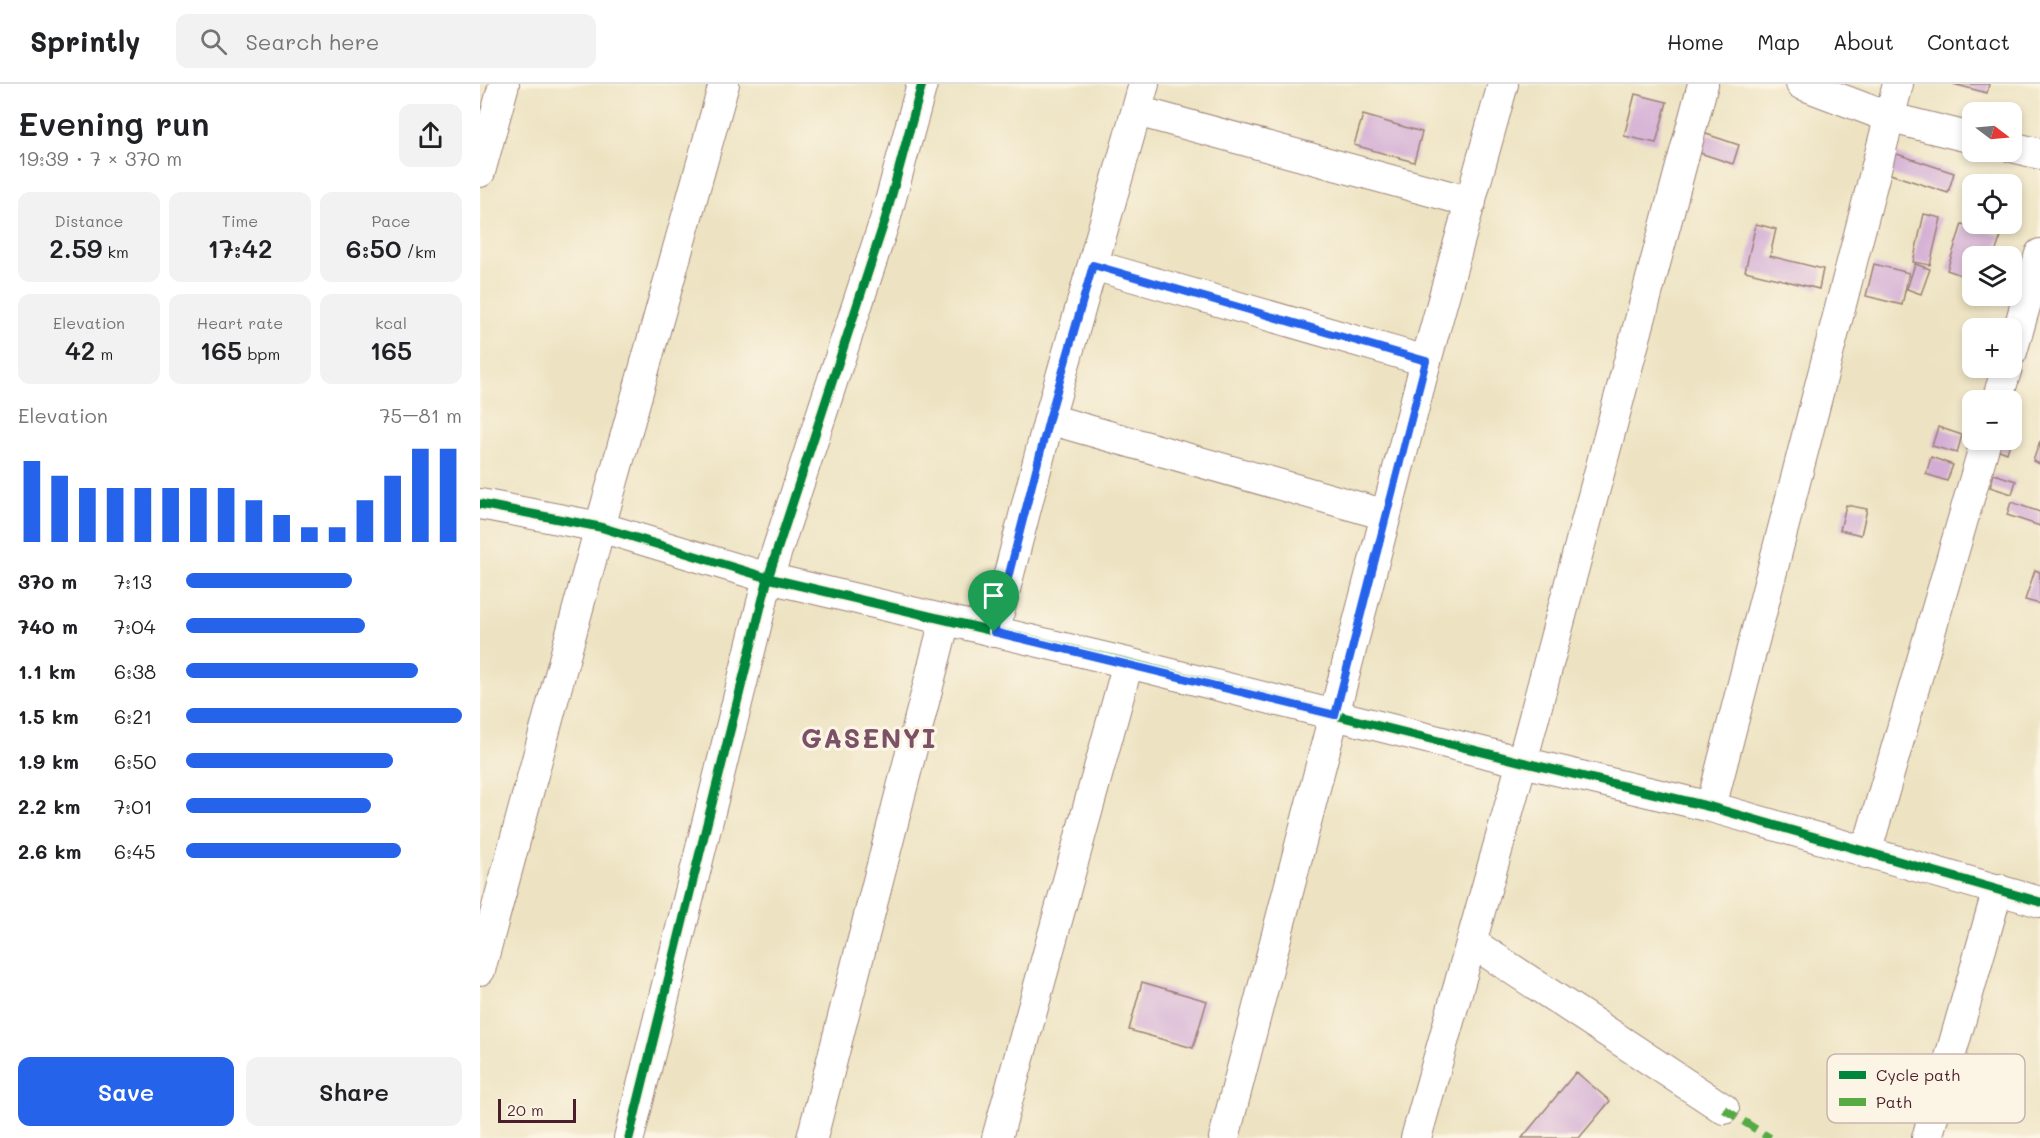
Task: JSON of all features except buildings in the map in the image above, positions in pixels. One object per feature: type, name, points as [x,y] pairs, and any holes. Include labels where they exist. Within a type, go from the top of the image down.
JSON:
[{"type":"street","points":[[480,172],[504,84]]},
{"type":"street","points":[[480,970],[600,527],[724,84]]},
{"type":"street","points":[[629,1138],[768,578],[885,220],[922,84]]},
{"type":"street","points":[[1224,1138],[1426,361],[1503,84]]},
{"type":"street","points":[[1416,1138],[1522,762],[1703,84]]},
{"type":"street","points":[[1802,84],[1891,118],[1962,136]]},
{"type":"street","points":[[1711,807],[1898,84]]},
{"type":"street","points":[[994,632],[1049,419],[1141,98],[1471,202]]},
{"type":"street","points":[[2022,150],[2040,154]]},
{"type":"street","points":[[2022,318],[2040,254]]},
{"type":"street","points":[[1093,265],[1426,361]]},
{"type":"street","points":[[1049,419],[1386,514]]},
{"type":"street","points":[[1866,853],[1983,450]]},
{"type":"street","points":[[480,504],[600,527],[768,578],[1128,663],[1711,807],[2040,902]]},
{"type":"street","points":[[812,1138],[945,620]]},
{"type":"street","points":[[997,1138],[1128,663]]},
{"type":"street","points":[[1951,1054],[1998,889]]},
{"type":"street","points":[[1471,942],[1724,1109]]},
{"type":"street","points":[[1927,1138],[1931,1123]]},
{"type":"marked path","points":[[1724,1109],[1770,1138]]},
{"type":"cycle path","points":[[629,1138],[768,578],[885,220],[922,84]]},
{"type":"cycle path","points":[[480,504],[600,527],[768,578],[1128,663],[1711,807],[2040,902]]},
{"type":"district","name":"GASENYI","points":[[869,737]]},
{"type":"route","points":[[1093,265],[1426,361],[1335,715],[994,632],[1049,419],[1093,265]]}]
